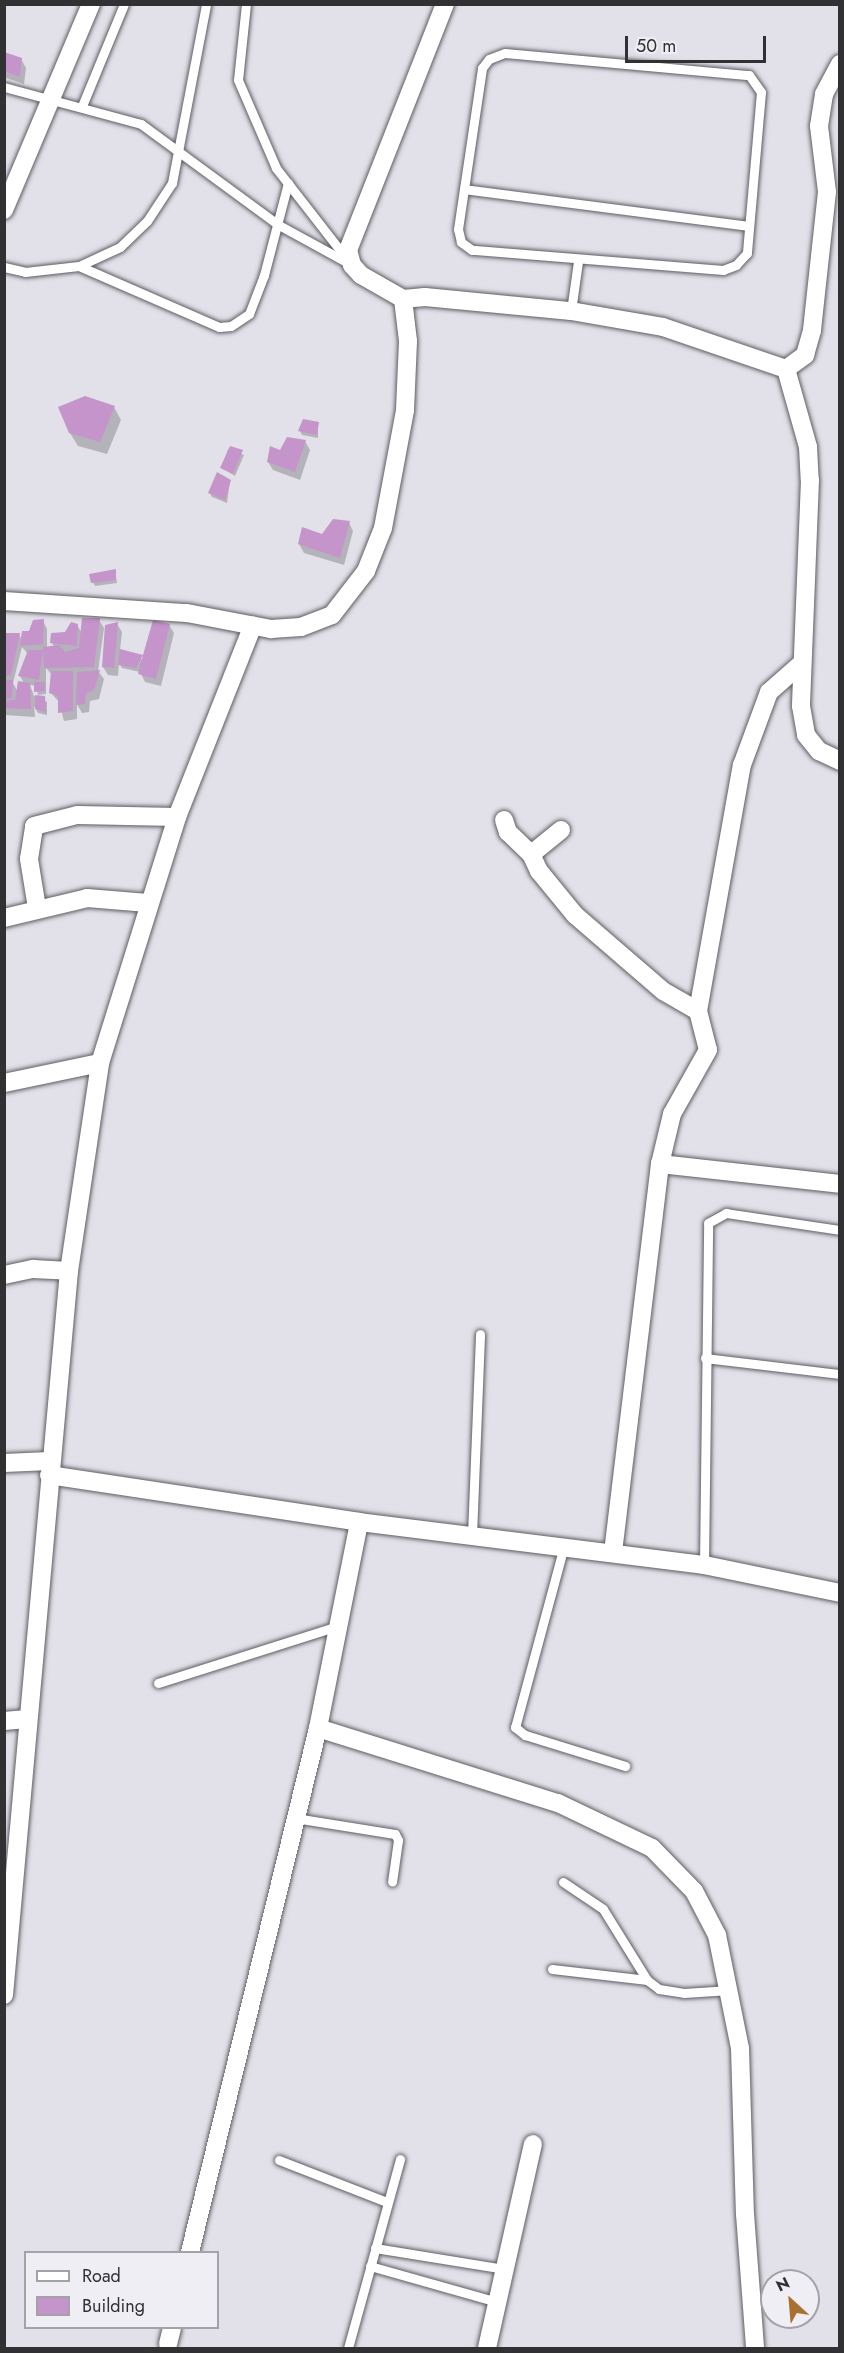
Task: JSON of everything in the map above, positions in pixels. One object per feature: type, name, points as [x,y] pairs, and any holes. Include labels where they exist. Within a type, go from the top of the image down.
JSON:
[{"type":"street","points":[[4,210],[91,4]]},
{"type":"street","points":[[445,4],[348,250],[352,265],[361,275],[403,299],[425,297],[571,311],[663,327],[786,369]]},
{"type":"street","points":[[786,369],[805,355],[812,330],[827,192],[819,126],[824,93],[840,64]]},
{"type":"street","points":[[4,601],[187,613],[281,629],[319,622],[344,604],[366,571],[383,528],[405,410],[408,341],[403,299]]},
{"type":"street","points":[[786,369],[808,447],[810,473],[801,706],[806,735],[819,751],[840,761]]},
{"type":"street","points":[[4,1995],[9,1886],[69,1272],[100,1063],[148,903],[177,817],[253,625]]},
{"type":"street","points":[[614,1552],[660,1164],[672,1114],[708,1050],[698,1011],[742,765],[769,692],[802,663]]},
{"type":"street","points":[[37,908],[29,859],[34,826],[77,815],[177,817]]},
{"type":"street","points":[[504,820],[508,832],[531,854],[539,871],[575,915],[663,991],[698,1011]]},
{"type":"street","points":[[531,854],[561,830]]},
{"type":"street","points":[[4,918],[37,908],[87,898],[148,903]]},
{"type":"street","points":[[4,1083],[100,1063]]},
{"type":"street","points":[[660,1164],[840,1184]]},
{"type":"street","points":[[4,1275],[33,1269],[69,1272]]},
{"type":"street","points":[[4,1463],[50,1468],[359,1522],[704,1565],[840,1593]]},
{"type":"street","points":[[190,2251],[318,1728],[359,1522]]},
{"type":"street","points":[[4,1721],[27,1719]]},
{"type":"street","points":[[318,1728],[558,1803],[652,1848],[673,1866],[706,1909],[717,1935],[740,2048],[745,2214],[755,2349]]},
{"type":"street","points":[[487,2349],[533,2144]]},
{"type":"lane","points":[[82,106],[124,4]]},
{"type":"lane","points":[[4,267],[25,272],[79,266],[120,247],[147,221],[172,183],[206,4]]},
{"type":"lane","points":[[246,4],[238,80],[276,168],[352,265]]},
{"type":"lane","points":[[505,53],[749,75],[761,92],[749,226],[747,253],[736,265],[723,270],[578,261],[472,250],[461,242],[458,229],[482,68],[489,59],[505,53]]},
{"type":"lane","points":[[4,87],[52,97],[141,124],[277,224],[352,265]]},
{"type":"lane","points":[[79,266],[219,327],[231,326],[249,314],[264,275],[288,183]]},
{"type":"lane","points":[[464,189],[749,226]]},
{"type":"lane","points":[[571,311],[578,261]]},
{"type":"lane","points":[[704,1565],[708,1223],[717,1215],[726,1213],[840,1230]]},
{"type":"lane","points":[[472,1535],[480,1334]]},
{"type":"lane","points":[[705,1358],[840,1374]]},
{"type":"lane","points":[[564,1546],[515,1727],[525,1735],[625,1766]]},
{"type":"lane","points":[[158,1683],[338,1626]]},
{"type":"lane","points":[[296,1818],[395,1834],[398,1840],[392,1882]]},
{"type":"lane","points":[[563,1882],[603,1909],[646,1980],[659,1989],[684,1993],[730,1990]]},
{"type":"lane","points":[[552,1969],[646,1980]]},
{"type":"lane","points":[[348,2349],[400,2159]]},
{"type":"lane","points":[[279,2160],[387,2202]]},
{"type":"lane","points":[[375,2248],[505,2269]]},
{"type":"lane","points":[[370,2266],[497,2302]]},
{"type":"building","points":[[4,52],[22,58],[20,77],[4,71]]},
{"type":"building","points":[[85,396],[115,406],[100,442],[69,433],[58,407]]},
{"type":"building","points":[[303,419],[319,422],[317,435],[298,431]]},
{"type":"building","points":[[287,437],[306,440],[295,472],[267,462],[270,446],[280,450]]},
{"type":"building","points":[[230,446],[243,450],[233,474],[220,468]]},
{"type":"building","points":[[217,472],[231,480],[225,500],[208,493]]},
{"type":"building","points":[[333,519],[350,521],[340,558],[298,544],[302,527],[322,534]]},
{"type":"building","points":[[116,569],[116,580],[91,583],[89,574]]},
{"type":"building","points":[[82,618],[100,618],[94,667],[44,668],[43,647],[59,645],[65,652],[79,648]]},
{"type":"building","points":[[44,619],[43,644],[20,646],[22,631],[29,631],[33,620]]},
{"type":"building","points":[[153,620],[170,624],[156,679],[138,674]]},
{"type":"building","points":[[71,622],[78,624],[77,646],[50,643],[51,633],[65,632]]},
{"type":"building","points":[[118,622],[114,668],[102,667],[105,625]]},
{"type":"building","points":[[4,633],[20,633],[11,675],[4,676]]},
{"type":"building","points":[[120,649],[143,655],[136,668],[118,665]]},
{"type":"building","points":[[28,650],[43,650],[39,680],[18,676]]},
{"type":"building","points":[[100,670],[94,690],[86,693],[85,704],[76,705],[77,672]]},
{"type":"building","points":[[51,671],[73,671],[73,711],[58,713],[58,696],[49,693]]},
{"type":"building","points":[[4,680],[13,680],[12,698],[4,699]]},
{"type":"building","points":[[18,681],[30,683],[31,709],[4,708],[4,701],[15,700]]},
{"type":"building","points":[[34,682],[45,682],[45,691],[34,692]]},
{"type":"building","points":[[35,695],[45,696],[46,712],[35,709]]}]
